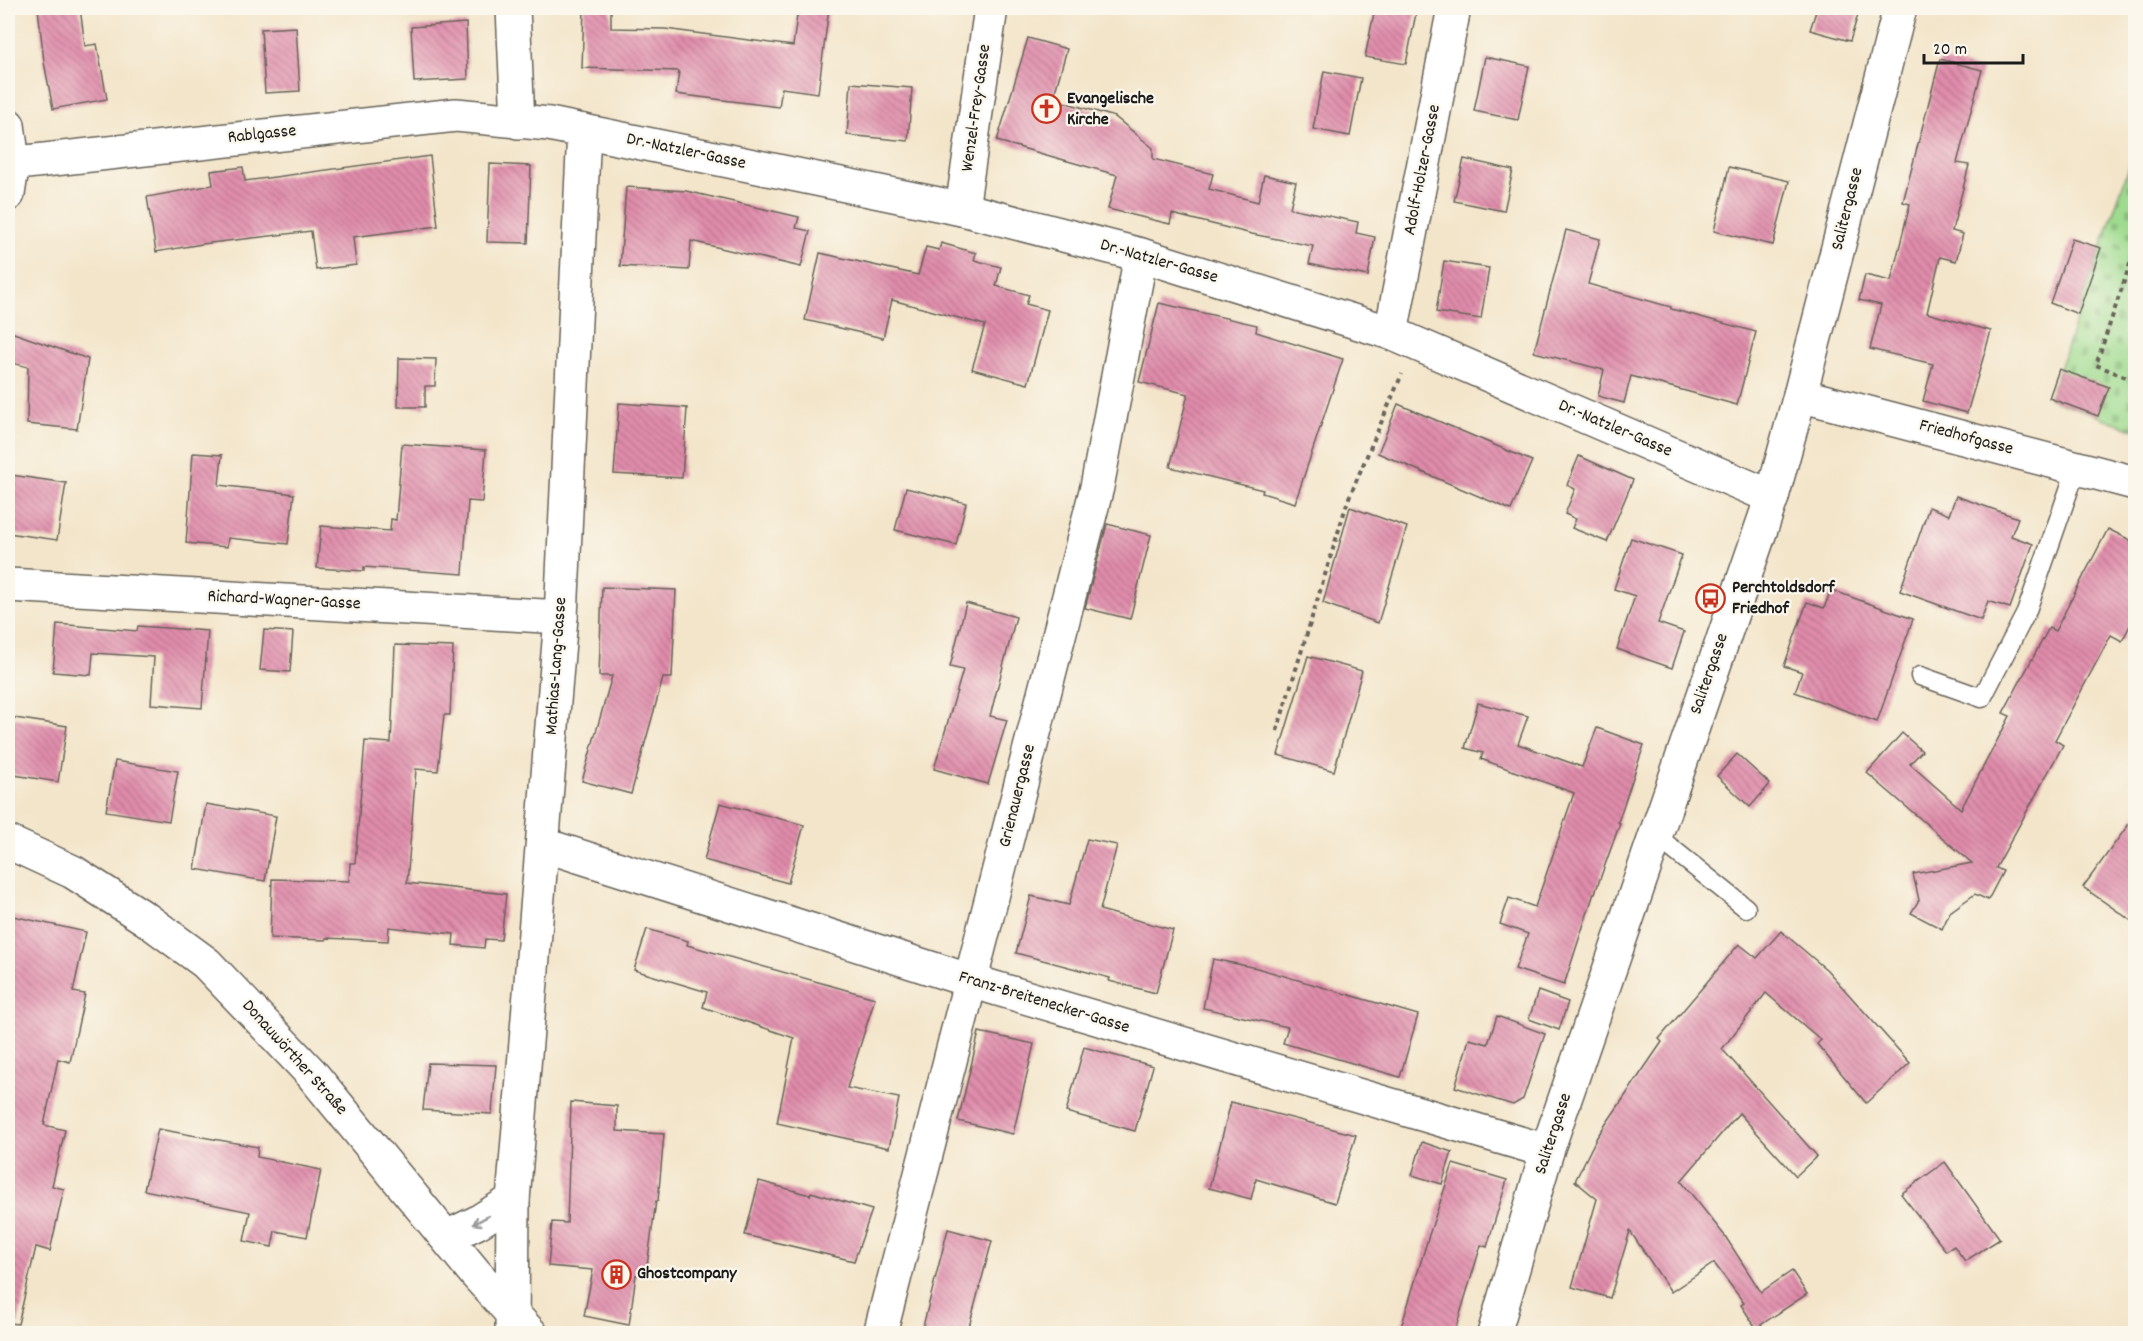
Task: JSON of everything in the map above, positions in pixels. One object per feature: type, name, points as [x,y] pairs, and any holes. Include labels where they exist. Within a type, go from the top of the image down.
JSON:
[{"type":"street","points":[[513,8],[518,122]]},
{"type":"street","name":"Wenzel-Frey-Gasse","points":[[962,209],[991,8]]},
{"type":"street","name":"Adolf-Holzer-Gasse","points":[[1403,338],[1454,8]]},
{"type":"street","name":"Salitergasse","points":[[1494,1334],[1547,1151],[1772,497],[1900,8]]},
{"type":"street","name":"Rablgasse","points":[[10,163],[456,115],[518,122]]},
{"type":"street","name":"Dr.-Natzler-Gasse","points":[[518,122],[549,124],[962,209],[1141,255],[1403,338],[1772,497]]},
{"type":"street","points":[[8,125],[10,163],[8,194]]},
{"type":"street","name":"Mathias-Lang-Gasse","points":[[518,1326],[513,1200],[544,845],[561,616],[584,131]]},
{"type":"street","name":"Grienauergasse","points":[[880,1334],[1097,487],[1141,255]]},
{"type":"street","name":"Friedhofgasse","points":[[1800,395],[2077,467],[2134,485]]},
{"type":"street","name":"Richard-Wagner-Gasse","points":[[8,585],[561,616]]},
{"type":"street","name":"Donauwörther Straße","points":[[8,842],[73,872],[146,919],[206,963],[311,1073],[518,1326]]},
{"type":"street","name":"Franz-Breitenecker-Gasse","points":[[544,845],[971,981],[1547,1151]]},
{"type":"street","points":[[447,1237],[478,1222],[513,1200]]},
{"type":"lane","points":[[1920,676],[1982,698],[2026,613],[2077,467]]},
{"type":"lane","points":[[1655,835],[1746,908]]},
{"type":"path","points":[[2136,246],[2096,365],[2136,381]]},
{"type":"path","points":[[1277,731],[1348,500],[1403,338]]},
{"type":"green space","points":[[2135,150],[2135,430],[2049,398]]},
{"type":"building","points":[[38,8],[80,8],[85,46],[97,44],[107,99],[53,109],[44,62]]},
{"type":"building","points":[[584,8],[611,8],[611,28],[665,29],[793,46],[798,8],[829,8],[818,93],[782,88],[779,107],[676,94],[679,71],[582,68]]},
{"type":"building","points":[[1375,8],[1417,8],[1406,64],[1365,57]]},
{"type":"building","points":[[1817,8],[1860,8],[1850,41],[1810,30]]},
{"type":"building","points":[[466,23],[468,79],[414,82],[411,27]]},
{"type":"building","points":[[296,27],[300,91],[265,93],[261,29]]},
{"type":"building","points":[[1028,38],[1067,49],[1053,99],[1115,117],[1153,148],[1153,159],[1213,174],[1209,189],[1258,202],[1264,175],[1296,182],[1290,208],[1358,222],[1356,233],[1375,237],[1368,276],[1309,264],[1313,246],[1172,214],[1170,224],[1108,209],[1117,175],[997,141]]},
{"type":"building","points":[[1485,57],[1529,66],[1518,120],[1474,111]]},
{"type":"building","points":[[1940,59],[1982,70],[1957,163],[1969,165],[1952,231],[1963,234],[1956,261],[1940,257],[1927,313],[1991,331],[1967,413],[1923,401],[1933,364],[1870,349],[1881,305],[1859,300],[1865,275],[1891,281],[1910,204],[1903,202]]},
{"type":"building","points":[[1324,71],[1361,78],[1350,136],[1313,129]]},
{"type":"building","points":[[851,83],[912,88],[908,141],[847,135]]},
{"type":"building","points":[[430,156],[438,226],[353,237],[356,265],[316,270],[311,231],[156,252],[147,197],[213,185],[211,171],[243,167],[245,181]]},
{"type":"building","points":[[1464,159],[1513,170],[1504,211],[1454,201]]},
{"type":"building","points":[[490,164],[531,166],[528,243],[487,242]]},
{"type":"building","points":[[1729,167],[1789,181],[1773,245],[1714,231]]},
{"type":"building","points":[[626,187],[686,191],[799,217],[796,228],[810,231],[801,267],[691,241],[689,270],[620,266]]},
{"type":"building","points":[[1566,230],[1600,239],[1588,284],[1756,332],[1737,405],[1631,376],[1624,403],[1598,396],[1604,370],[1534,352]]},
{"type":"building","points":[[2072,239],[2101,248],[2078,314],[2050,303]]},
{"type":"building","points":[[941,243],[976,253],[974,260],[1001,267],[996,286],[1029,295],[1026,304],[1048,310],[1028,384],[972,369],[985,325],[892,300],[883,338],[805,320],[820,253],[918,275],[926,247],[939,250]]},
{"type":"building","points":[[1444,261],[1489,268],[1481,319],[1436,312]]},
{"type":"building","points":[[1159,303],[1257,325],[1256,332],[1343,359],[1295,503],[1262,493],[1263,490],[1170,467],[1188,394],[1139,382]]},
{"type":"building","points":[[8,331],[88,359],[77,429],[27,424],[28,367],[8,362]]},
{"type":"building","points":[[399,358],[436,359],[435,386],[425,386],[425,407],[398,407]]},
{"type":"building","points":[[2059,369],[2109,387],[2098,416],[2049,398]]},
{"type":"building","points":[[619,403],[687,408],[682,478],[614,474]]},
{"type":"building","points":[[1398,404],[1532,461],[1511,510],[1378,453]]},
{"type":"building","points":[[402,444],[486,450],[482,502],[468,501],[463,574],[364,567],[364,571],[317,568],[321,526],[390,531],[391,519],[396,520]]},
{"type":"building","points":[[193,453],[222,455],[219,485],[294,494],[288,544],[228,538],[227,547],[186,543]]},
{"type":"building","points":[[1579,456],[1633,480],[1607,542],[1572,528],[1576,519],[1565,514],[1575,489],[1567,485]]},
{"type":"building","points":[[11,475],[66,483],[57,540],[8,533]]},
{"type":"building","points":[[906,488],[966,503],[956,545],[895,530]]},
{"type":"building","points":[[1956,496],[2018,518],[2011,536],[2033,544],[2010,608],[1988,601],[1981,620],[1900,591],[1929,507],[1949,515]]},
{"type":"building","points":[[1350,507],[1407,527],[1378,623],[1323,603]]},
{"type":"building","points":[[1107,524],[1151,535],[1130,619],[1085,608]]},
{"type":"building","points":[[2108,529],[2136,543],[2136,614],[2122,641],[2111,635],[2055,740],[2063,745],[1996,868],[2003,871],[1988,900],[1975,894],[1950,912],[1942,929],[1911,913],[1919,900],[1913,874],[1972,863],[1867,773],[1902,733],[1922,751],[1910,764],[1961,809],[2010,716],[2003,713],[2049,628],[2055,631]]},
{"type":"building","points":[[1631,538],[1682,555],[1658,623],[1684,632],[1672,668],[1617,649],[1635,596],[1614,589]]},
{"type":"building","points":[[602,587],[676,590],[672,678],[663,678],[631,794],[582,781],[612,676],[599,676]]},
{"type":"building","points":[[1831,590],[1913,619],[1877,722],[1795,692],[1802,672],[1784,666],[1807,602],[1824,608]]},
{"type":"building","points":[[966,603],[1016,617],[990,716],[1007,720],[988,784],[934,769],[963,670],[950,667]]},
{"type":"building","points":[[57,624],[137,631],[138,626],[208,631],[202,708],[151,704],[154,657],[93,653],[91,675],[53,672]]},
{"type":"building","points":[[264,630],[293,632],[290,672],[260,670]]},
{"type":"building","points":[[395,645],[453,647],[450,715],[444,715],[438,771],[416,769],[407,883],[506,894],[501,940],[485,939],[484,948],[453,945],[454,934],[389,927],[388,941],[270,938],[272,879],[349,881],[350,863],[355,863],[365,741],[391,743]]},
{"type":"building","points":[[1308,656],[1362,671],[1334,771],[1278,755]]},
{"type":"building","points":[[1478,703],[1528,716],[1518,744],[1582,767],[1597,728],[1644,745],[1618,822],[1620,823],[1564,985],[1515,969],[1528,934],[1500,924],[1509,898],[1535,907],[1574,793],[1481,759],[1483,753],[1465,748]]},
{"type":"building","points":[[8,717],[67,726],[58,782],[8,774]]},
{"type":"building","points":[[1737,754],[1770,784],[1750,807],[1717,776]]},
{"type":"building","points":[[115,761],[178,771],[169,821],[106,811]]},
{"type":"building","points":[[720,803],[804,825],[788,883],[704,860]]},
{"type":"building","points":[[206,804],[276,816],[265,881],[195,869]]},
{"type":"building","points":[[2136,814],[2136,924],[2083,887]]},
{"type":"building","points":[[1087,839],[1117,845],[1100,910],[1173,930],[1156,993],[1016,953],[1031,896],[1069,905]]},
{"type":"building","points":[[8,915],[86,932],[73,992],[85,994],[70,1062],[58,1059],[44,1125],[65,1130],[52,1186],[64,1189],[50,1251],[36,1247],[18,1324],[8,1323]]},
{"type":"building","points":[[647,929],[688,941],[687,945],[875,998],[847,1088],[899,1098],[889,1148],[777,1123],[794,1038],[703,1007],[707,992],[634,970]]},
{"type":"building","points":[[1781,931],[1827,970],[1910,1063],[1866,1103],[1817,1044],[1821,1040],[1766,993],[1722,1049],[1817,1156],[1796,1176],[1739,1113],[1681,1181],[1725,1236],[1761,1292],[1792,1271],[1807,1294],[1756,1328],[1741,1305],[1744,1303],[1714,1263],[1671,1292],[1630,1231],[1610,1298],[1572,1287],[1597,1199],[1575,1181],[1597,1137],[1662,1042],[1659,1039],[1739,944],[1757,958]]},
{"type":"building","points":[[1213,959],[1257,968],[1418,1015],[1400,1077],[1283,1043],[1288,1027],[1203,1008]]},
{"type":"building","points":[[1538,991],[1568,1002],[1559,1030],[1529,1019]]},
{"type":"building","points":[[1497,1016],[1545,1034],[1523,1099],[1513,1105],[1455,1087],[1469,1039],[1488,1044]]},
{"type":"building","points":[[979,1032],[1034,1044],[1013,1134],[958,1121]]},
{"type":"building","points":[[1084,1047],[1153,1066],[1135,1131],[1066,1112]]},
{"type":"building","points":[[428,1063],[496,1065],[492,1114],[423,1110]]},
{"type":"building","points":[[571,1102],[617,1106],[617,1131],[664,1134],[658,1201],[656,1201],[646,1273],[636,1275],[629,1325],[584,1316],[593,1270],[548,1266],[552,1222],[567,1223]]},
{"type":"building","points":[[1231,1102],[1356,1135],[1335,1203],[1256,1179],[1251,1199],[1209,1188]]},
{"type":"building","points":[[158,1129],[258,1147],[257,1157],[321,1170],[307,1237],[275,1231],[272,1247],[244,1241],[250,1212],[144,1190]]},
{"type":"building","points":[[1422,1142],[1452,1152],[1442,1184],[1412,1175]]},
{"type":"building","points":[[1945,1162],[2000,1239],[1965,1261],[1954,1246],[1946,1251],[1901,1194]]},
{"type":"building","points":[[1453,1164],[1507,1180],[1487,1247],[1481,1245],[1454,1334],[1399,1334],[1429,1235]]},
{"type":"building","points":[[759,1181],[810,1195],[811,1192],[872,1210],[854,1261],[745,1235]]},
{"type":"building","points":[[948,1229],[992,1241],[967,1334],[921,1334]]},
{"type":"place","name":"Evangelische Kirche","points":[[1046,109]]},
{"type":"place","name":"Perchtoldsdorf Friedhof","points":[[1711,598]]},
{"type":"place","name":"Ghostcompany","points":[[616,1274]]}]
